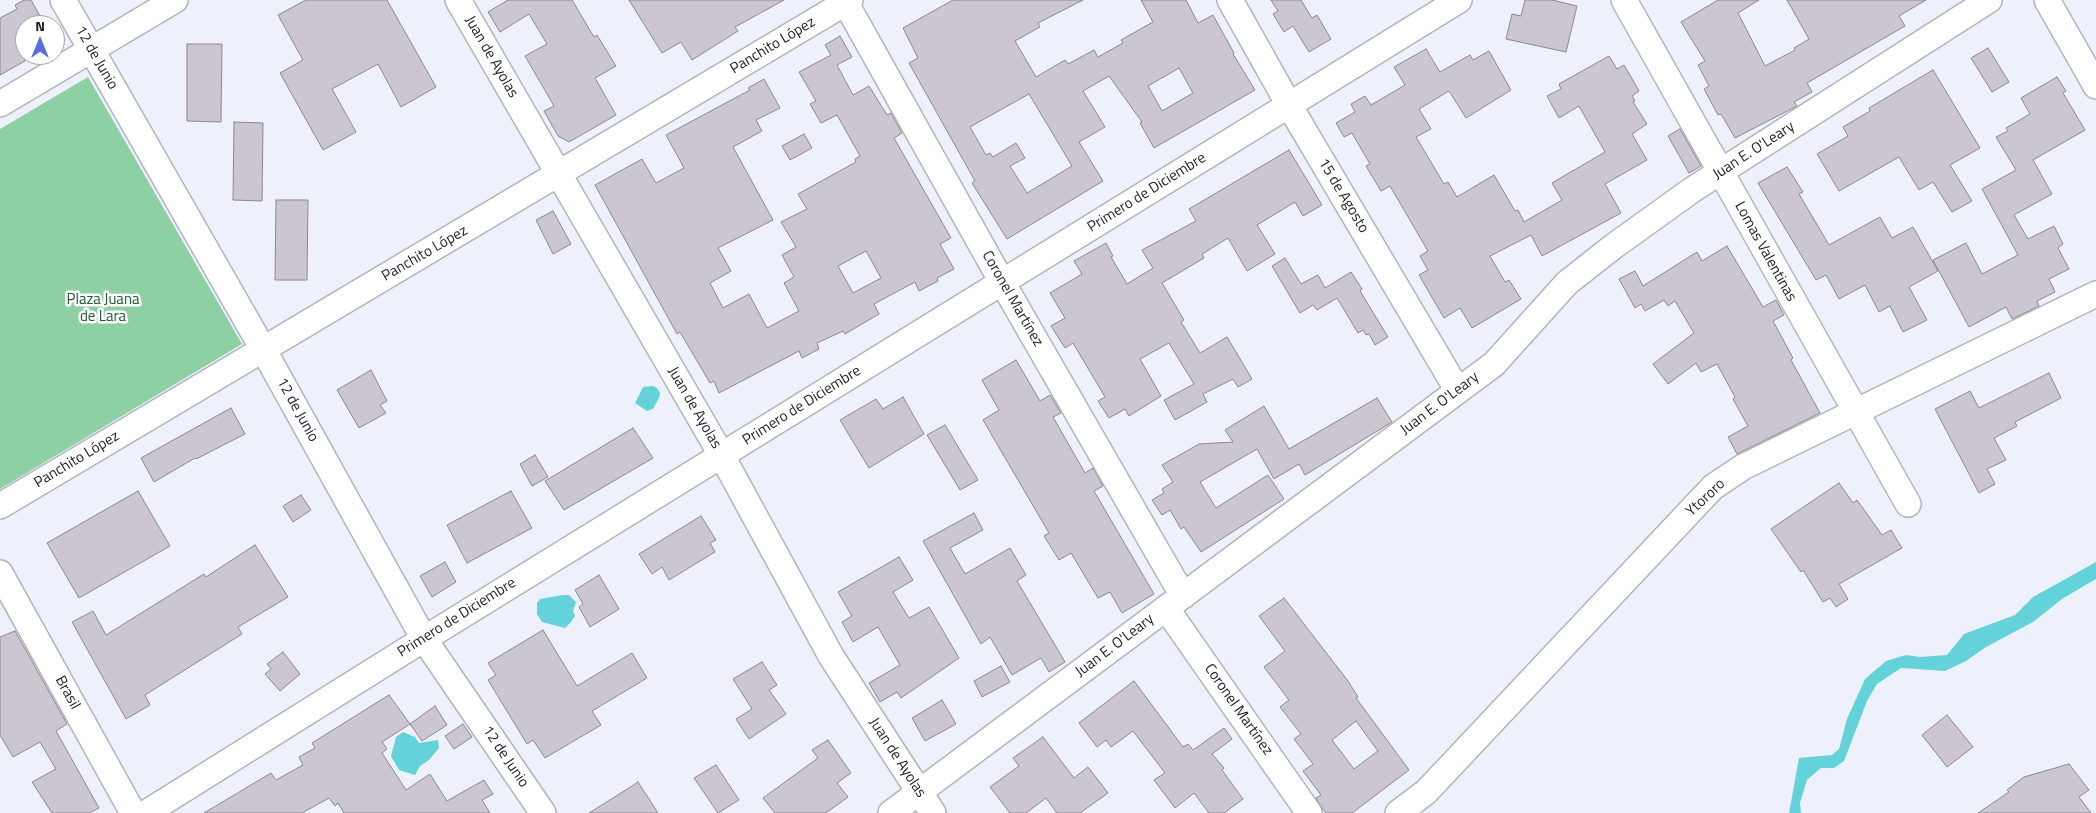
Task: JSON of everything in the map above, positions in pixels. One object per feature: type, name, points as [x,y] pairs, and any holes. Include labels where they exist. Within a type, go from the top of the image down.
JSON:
[{"type":"street","name":"12 de Junio","points":[[63,0],[263,349],[424,638],[543,813]]},
{"type":"street","points":[[0,104],[176,0]]},
{"type":"street","name":"Juan de Ayolas","points":[[458,0],[722,456],[831,656],[933,813]]},
{"type":"street","name":"15 de Agosto","points":[[1230,0],[1289,105],[1458,391]]},
{"type":"street","name":"Primero de Diciembre","points":[[146,813],[424,638],[1459,0]]},
{"type":"street","name":"Lomas Valentinas","points":[[1624,0],[1908,504]]},
{"type":"street","name":"Juan E. O'Leary","points":[[891,813],[1494,364],[1567,284],[1614,246],[1720,172],[1989,0]]},
{"type":"street","points":[[2047,0],[2096,86]]},
{"type":"street","name":"Panchito López","points":[[0,506],[559,175],[847,1]]},
{"type":"street","name":"Coronel Martínez","points":[[847,1],[1002,282],[1174,602],[1309,813]]},
{"type":"street","name":"Ytororo","points":[[1398,813],[1426,792],[1713,487],[1743,467],[2096,294]]},
{"type":"street","name":"Brasil","points":[[0,573],[133,813]]},
{"type":"green space","name":"Plaza Juana de Lara","points":[[88,77],[242,344],[0,489],[0,129]]},
{"type":"water","points":[[653,386],[660,393],[659,398],[653,409],[647,411],[635,403],[643,387]]},
{"type":"water","points":[[2096,562],[2096,579],[2062,599],[2033,622],[1986,647],[1966,661],[1945,671],[1901,668],[1877,684],[1867,701],[1844,761],[1834,768],[1821,768],[1807,780],[1800,803],[1801,813],[1789,813],[1799,758],[1832,755],[1839,749],[1847,719],[1865,679],[1886,661],[1906,655],[1920,657],[1947,655],[1964,634],[2015,615],[2033,597]]},
{"type":"water","points":[[569,595],[576,602],[573,611],[575,616],[571,622],[565,628],[542,622],[537,614],[537,603],[540,599]]},
{"type":"water","points":[[403,732],[415,737],[419,743],[438,740],[439,748],[429,760],[420,766],[415,775],[399,770],[391,756],[396,737]]},
{"type":"building","points":[[24,0],[31,0],[39,15],[15,15],[15,65],[18,65],[0,75],[0,18],[17,9],[15,5]]},
{"type":"building","points":[[306,0],[387,0],[436,87],[401,107],[378,64],[332,89],[356,132],[323,150],[280,73],[303,60],[278,15]]},
{"type":"building","points":[[508,0],[572,0],[594,37],[597,35],[616,66],[595,78],[616,115],[569,142],[558,136],[544,111],[554,106],[525,56],[547,44],[529,14],[500,32],[488,12]]},
{"type":"building","points":[[629,0],[784,0],[735,27],[738,31],[692,60],[681,42],[662,53]]},
{"type":"building","points":[[953,0],[1083,0],[1038,23],[1040,27],[1015,41],[1036,77],[1065,60],[1068,64],[1094,50],[1098,57],[1123,43],[1121,40],[1153,22],[1141,0],[1186,0],[1198,23],[1213,15],[1233,54],[1255,90],[1154,148],[1140,123],[1142,122],[1109,76],[1083,91],[1105,127],[1079,142],[1103,181],[1007,239],[972,183],[975,181],[909,63],[918,58],[903,28]],"holes":[[[1179,68],[1193,93],[1162,111],[1148,86]],[[1029,94],[1072,166],[1027,193],[1010,166],[1025,158],[1016,143],[993,157],[990,153],[986,155],[970,127]]]},
{"type":"building","points":[[1271,0],[1301,0],[1312,18],[1317,15],[1331,39],[1309,52],[1293,26],[1284,32],[1273,14],[1278,11]]},
{"type":"building","points":[[1525,0],[1552,0],[1577,6],[1566,52],[1506,39],[1512,14],[1521,16]]},
{"type":"building","points":[[1718,0],[1759,0],[1738,13],[1765,66],[1795,50],[1794,48],[1809,39],[1787,0],[1926,0],[1899,16],[1905,26],[1807,83],[1812,92],[1794,102],[1797,106],[1735,138],[1721,114],[1718,115],[1704,89],[1709,86],[1698,65],[1705,61],[1681,22]]},
{"type":"building","points":[[840,36],[852,57],[837,65],[853,95],[869,86],[887,115],[891,113],[902,133],[894,138],[951,238],[940,244],[954,269],[937,278],[938,281],[919,291],[915,282],[874,304],[879,314],[845,334],[843,331],[817,343],[819,349],[802,358],[799,351],[719,393],[714,381],[710,383],[680,332],[677,334],[595,185],[642,159],[656,183],[684,168],[666,135],[750,90],[748,88],[764,79],[780,108],[756,120],[762,131],[733,147],[773,220],[718,248],[731,271],[710,283],[723,308],[749,294],[767,328],[799,311],[784,283],[794,277],[782,255],[796,247],[781,222],[807,209],[798,194],[856,162],[855,159],[860,156],[837,115],[821,123],[810,104],[816,101],[799,72],[831,55],[825,45]],"holes":[[[866,251],[881,278],[853,293],[838,266]]]},
{"type":"building","points":[[187,44],[222,44],[221,122],[187,121]]},
{"type":"building","points":[[1988,48],[2009,82],[1992,92],[1971,58]]},
{"type":"building","points":[[1426,49],[1440,72],[1470,55],[1473,60],[1489,51],[1511,90],[1466,118],[1449,91],[1419,109],[1431,129],[1416,137],[1444,184],[1448,182],[1457,197],[1494,175],[1515,211],[1518,210],[1524,222],[1562,200],[1552,183],[1605,152],[1579,106],[1559,118],[1547,96],[1561,89],[1559,84],[1609,56],[1617,69],[1624,65],[1639,91],[1632,96],[1635,101],[1633,102],[1647,124],[1632,134],[1647,160],[1605,184],[1621,213],[1542,256],[1531,235],[1490,256],[1505,282],[1509,280],[1521,299],[1472,328],[1460,308],[1444,318],[1419,275],[1428,270],[1420,256],[1428,251],[1390,186],[1381,191],[1366,166],[1370,164],[1352,133],[1344,137],[1336,123],[1355,112],[1351,104],[1365,96],[1371,105],[1405,85],[1394,67]]},
{"type":"building","points":[[1933,70],[1980,148],[1950,165],[1972,201],[1952,212],[1933,182],[1919,190],[1899,157],[1839,191],[1817,154],[1848,136],[1843,127],[1870,111],[1869,108]]},
{"type":"building","points":[[2057,77],[2066,91],[2063,93],[2085,130],[2033,160],[2052,194],[2014,215],[2028,239],[2054,226],[2063,244],[2058,248],[2069,269],[2049,279],[2055,292],[2037,301],[2039,306],[2012,319],[2006,307],[1969,327],[1933,260],[1966,243],[1982,274],[2018,255],[1982,189],[2016,170],[1996,137],[2008,131],[2006,128],[2030,114],[2021,98]]},
{"type":"building","points":[[234,122],[263,123],[262,201],[233,200]]},
{"type":"building","points":[[1680,129],[1701,166],[1689,173],[1668,136]]},
{"type":"building","points":[[804,134],[812,148],[790,160],[782,146]]},
{"type":"building","points":[[1289,150],[1322,205],[1303,216],[1295,202],[1257,225],[1275,254],[1247,271],[1228,238],[1202,254],[1204,258],[1162,283],[1184,320],[1181,322],[1200,353],[1227,337],[1252,379],[1238,387],[1233,379],[1203,394],[1207,402],[1175,420],[1164,400],[1194,384],[1169,343],[1140,359],[1161,396],[1129,416],[1125,409],[1109,418],[1098,401],[1105,397],[1073,343],[1065,348],[1051,326],[1065,318],[1050,293],[1082,274],[1074,261],[1106,243],[1113,256],[1111,257],[1127,284],[1153,268],[1142,250],[1196,221],[1189,209]]},
{"type":"building","points":[[1787,167],[1803,192],[1799,194],[1829,245],[1880,217],[1892,238],[1913,227],[1938,271],[1909,287],[1927,320],[1903,332],[1890,306],[1879,312],[1865,285],[1839,299],[1826,275],[1816,280],[1758,183]]},
{"type":"building","points":[[276,200],[308,200],[307,280],[275,280]]},
{"type":"building","points":[[553,211],[571,244],[553,254],[536,220]]},
{"type":"building","points":[[1727,246],[1763,307],[1776,300],[1784,315],[1773,321],[1793,358],[1791,360],[1820,413],[1737,454],[1728,437],[1748,426],[1717,364],[1701,372],[1696,363],[1668,384],[1653,364],[1694,333],[1675,301],[1668,306],[1664,300],[1645,311],[1641,304],[1635,308],[1619,279],[1635,271],[1643,286],[1697,252],[1702,261]]},
{"type":"building","points":[[1285,258],[1301,284],[1318,275],[1325,288],[1351,272],[1362,289],[1360,291],[1388,337],[1375,345],[1369,334],[1366,335],[1363,330],[1358,333],[1337,298],[1317,310],[1313,305],[1300,313],[1272,266]]},
{"type":"building","points":[[1016,360],[1040,401],[1050,395],[1061,413],[1053,417],[1085,473],[1093,468],[1103,486],[1094,491],[1154,594],[1122,613],[1110,592],[1098,598],[1071,553],[1059,560],[1044,536],[1049,533],[983,420],[999,410],[982,380]]},
{"type":"building","points":[[371,370],[387,401],[380,405],[386,413],[359,428],[337,390]]},
{"type":"building","points":[[2049,373],[2061,398],[2015,422],[2017,426],[1994,438],[2006,460],[1987,469],[1995,484],[1979,493],[1935,409],[1970,391],[1979,408]]},
{"type":"building","points":[[903,397],[924,434],[869,468],[840,420],[876,399],[883,409]]},
{"type":"building","points":[[1377,398],[1392,422],[1305,475],[1299,464],[1274,479],[1257,449],[1200,482],[1216,508],[1268,475],[1284,499],[1201,552],[1184,527],[1181,529],[1170,510],[1162,515],[1152,500],[1164,493],[1162,489],[1173,482],[1162,465],[1199,444],[1233,442],[1225,430],[1264,406],[1289,449]]},
{"type":"building","points":[[231,408],[245,434],[195,458],[154,482],[141,458]]},
{"type":"building","points":[[945,425],[978,480],[960,490],[927,435]]},
{"type":"building","points":[[633,428],[653,458],[564,510],[545,481]]},
{"type":"building","points":[[535,455],[548,477],[532,486],[520,464]]},
{"type":"building","points":[[1839,483],[1853,503],[1857,500],[1882,535],[1891,530],[1902,548],[1839,584],[1848,599],[1836,607],[1830,598],[1823,602],[1803,570],[1801,572],[1771,529]]},
{"type":"building","points":[[138,491],[170,546],[79,598],[47,543]]},
{"type":"building","points":[[511,491],[532,528],[467,563],[447,525]]},
{"type":"building","points":[[301,495],[311,510],[293,522],[283,506]]},
{"type":"building","points":[[974,513],[983,530],[950,548],[965,574],[1010,548],[1026,575],[1017,581],[1065,662],[1049,672],[1041,658],[1012,675],[990,637],[981,644],[923,541]]},
{"type":"building","points":[[701,516],[716,540],[710,543],[715,552],[669,580],[662,567],[652,574],[639,554]]},
{"type":"building","points":[[255,545],[288,597],[238,627],[242,634],[145,695],[150,705],[126,719],[72,622],[93,611],[106,635],[204,574],[206,577]]},
{"type":"building","points":[[899,557],[913,580],[893,592],[909,618],[929,607],[959,658],[901,698],[897,692],[880,702],[869,683],[900,665],[878,627],[853,642],[842,622],[852,616],[838,592]]},
{"type":"building","points":[[445,562],[456,582],[432,597],[420,576]]},
{"type":"building","points":[[599,575],[619,609],[590,627],[579,607],[583,604],[575,590]]},
{"type":"building","points":[[1284,598],[1348,681],[1358,697],[1356,698],[1409,770],[1352,813],[1326,813],[1316,798],[1321,795],[1303,771],[1313,764],[1294,739],[1301,734],[1280,707],[1289,700],[1264,667],[1285,651],[1259,616]],"holes":[[[1356,721],[1378,751],[1354,769],[1332,740]]]},
{"type":"building","points":[[543,630],[577,686],[632,653],[647,678],[592,711],[601,725],[545,758],[533,740],[527,744],[488,680],[496,675],[488,663]]},
{"type":"building","points":[[15,631],[67,724],[56,731],[99,808],[89,813],[52,813],[32,782],[56,769],[40,742],[13,757],[0,735],[0,637]]},
{"type":"building","points":[[283,652],[300,674],[280,691],[265,674],[271,669],[267,664]]},
{"type":"building","points":[[762,662],[777,685],[769,690],[786,714],[749,739],[736,719],[752,709],[733,679]]},
{"type":"building","points":[[1001,666],[1010,682],[982,697],[974,681]]},
{"type":"building","points":[[1134,681],[1183,747],[1188,744],[1193,750],[1224,728],[1232,739],[1212,754],[1224,768],[1222,770],[1243,799],[1224,813],[1209,813],[1194,793],[1175,808],[1154,780],[1165,773],[1133,731],[1111,747],[1106,740],[1097,747],[1079,723]]},
{"type":"building","points":[[389,695],[410,724],[382,742],[387,749],[382,753],[406,790],[430,774],[447,801],[484,780],[493,794],[482,800],[490,813],[344,813],[338,803],[335,806],[329,798],[302,813],[204,813],[271,773],[276,780],[303,765],[299,757],[315,748],[312,743]]},
{"type":"building","points":[[942,700],[956,724],[925,741],[912,718]]},
{"type":"building","points":[[435,706],[447,725],[422,741],[410,724]]},
{"type":"building","points":[[1947,715],[1973,747],[1947,767],[1922,735]]},
{"type":"building","points":[[463,724],[472,737],[454,749],[445,736]]},
{"type":"building","points":[[1043,737],[1074,778],[1088,767],[1108,793],[1080,813],[1057,813],[1046,798],[1026,813],[1010,813],[990,787],[1019,766],[1013,758]]},
{"type":"building","points":[[828,740],[851,773],[837,783],[848,797],[826,813],[775,813],[763,798],[818,758],[812,750]]},
{"type":"building","points":[[2069,764],[2089,790],[2079,797],[2091,813],[1978,813],[2009,792],[2007,790],[2024,777]]},
{"type":"building","points":[[716,765],[739,800],[718,813],[694,778]]},
{"type":"building","points":[[638,782],[658,813],[589,813],[629,788]]}]
